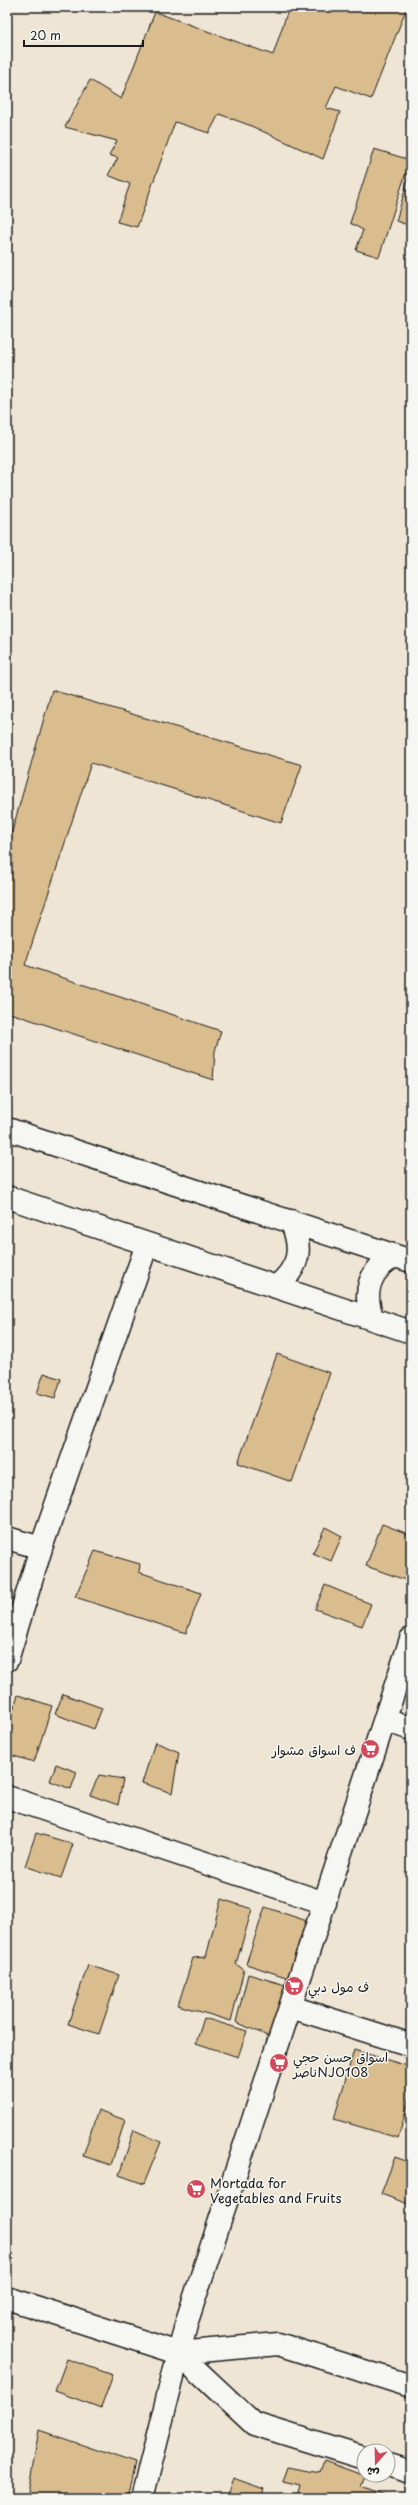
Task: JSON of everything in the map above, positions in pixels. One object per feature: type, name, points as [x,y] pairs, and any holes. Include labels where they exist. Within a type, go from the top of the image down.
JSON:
[{"type":"street","points":[[7,1129],[403,1259]]},
{"type":"street","points":[[7,1198],[411,1332]]},
{"type":"street","points":[[276,1287],[288,1278],[296,1265],[299,1250],[297,1235],[291,1221]]},
{"type":"street","points":[[7,1660],[41,1548],[147,1244]]},
{"type":"street","points":[[373,1319],[367,1295],[369,1282],[374,1271],[384,1262],[403,1259]]},
{"type":"street","points":[[7,1538],[41,1548]]},
{"type":"street","points":[[142,2498],[178,2353],[411,1639]]},
{"type":"street","points":[[385,1720],[411,1728]]},
{"type":"street","points":[[7,1797],[325,1903]]},
{"type":"street","points":[[291,2007],[411,2045]]},
{"type":"street","points":[[7,2298],[178,2353],[278,2344],[411,2386]]},
{"type":"street","points":[[178,2353],[254,2424],[356,2456]]},
{"type":"street","points":[[396,2467],[411,2472]]},
{"type":"building","points":[[289,7],[407,7],[371,99],[336,86],[326,108],[340,112],[323,159],[249,125],[219,114],[209,133],[175,122],[137,227],[117,222],[130,184],[108,175],[118,158],[109,155],[117,141],[65,127],[90,80],[121,99],[155,12],[273,55]]},
{"type":"building","points":[[374,149],[410,160],[379,257],[356,250],[363,230],[350,223]]},
{"type":"building","points":[[411,169],[411,226],[396,221]]},
{"type":"building","points":[[52,690],[302,765],[281,823],[91,763],[25,965],[221,1031],[215,1051],[213,1080],[7,1012],[7,849]]},
{"type":"building","points":[[277,1354],[330,1373],[292,1482],[238,1463]]},
{"type":"building","points":[[44,1373],[61,1379],[55,1398],[37,1393]]},
{"type":"building","points":[[382,1524],[411,1535],[411,1582],[366,1566]]},
{"type":"building","points":[[325,1527],[342,1536],[331,1561],[313,1553]]},
{"type":"building","points":[[95,1551],[140,1564],[139,1572],[201,1593],[186,1633],[75,1597]]},
{"type":"building","points":[[325,1585],[371,1604],[362,1626],[315,1609]]},
{"type":"building","points":[[63,1694],[102,1708],[94,1729],[55,1714]]},
{"type":"building","points":[[18,1695],[52,1706],[34,1762],[7,1754],[7,1721],[9,1722]]},
{"type":"building","points":[[155,1742],[179,1752],[172,1793],[142,1783]]},
{"type":"building","points":[[56,1764],[77,1772],[71,1789],[50,1781]]},
{"type":"building","points":[[99,1775],[123,1779],[118,1805],[90,1795]]},
{"type":"building","points":[[36,1833],[73,1844],[61,1878],[25,1866]]},
{"type":"building","points":[[221,1899],[252,1909],[236,1964],[244,1970],[231,2021],[178,2005],[193,1958],[206,1957]]},
{"type":"building","points":[[265,1907],[310,1922],[292,1979],[246,1964]]},
{"type":"building","points":[[88,1965],[119,1975],[99,2034],[68,2024]]},
{"type":"building","points":[[248,1974],[292,1987],[272,2038],[236,2022]]},
{"type":"building","points":[[204,2018],[247,2031],[238,2057],[196,2043]]},
{"type":"building","points":[[354,2050],[411,2067],[411,2095],[398,2138],[334,2119]]},
{"type":"building","points":[[98,2110],[125,2120],[111,2165],[83,2156]]},
{"type":"building","points":[[134,2130],[161,2142],[144,2184],[119,2175]]},
{"type":"building","points":[[395,2157],[411,2163],[411,2205],[381,2194]]},
{"type":"building","points":[[67,2359],[113,2375],[101,2408],[55,2391]]},
{"type":"building","points":[[39,2430],[135,2463],[127,2498],[27,2498]]},
{"type":"building","points":[[324,2461],[356,2473],[356,2483],[362,2483],[361,2487],[390,2498],[303,2498],[297,2496],[300,2485],[283,2481],[288,2467],[320,2473]]},
{"type":"building","points":[[233,2478],[264,2489],[261,2498],[226,2498]]},
{"type":"place","name":"ف اسواق مشوار","points":[[370,1749]]},
{"type":"place","name":"ف مول دبي","points":[[294,1986]]},
{"type":"place","name":"اسواق حسن حجي ناصرNJ0108","points":[[279,2063]]},
{"type":"place","name":"Mortada for Vegetables and Fruits","points":[[196,2189]]}]
